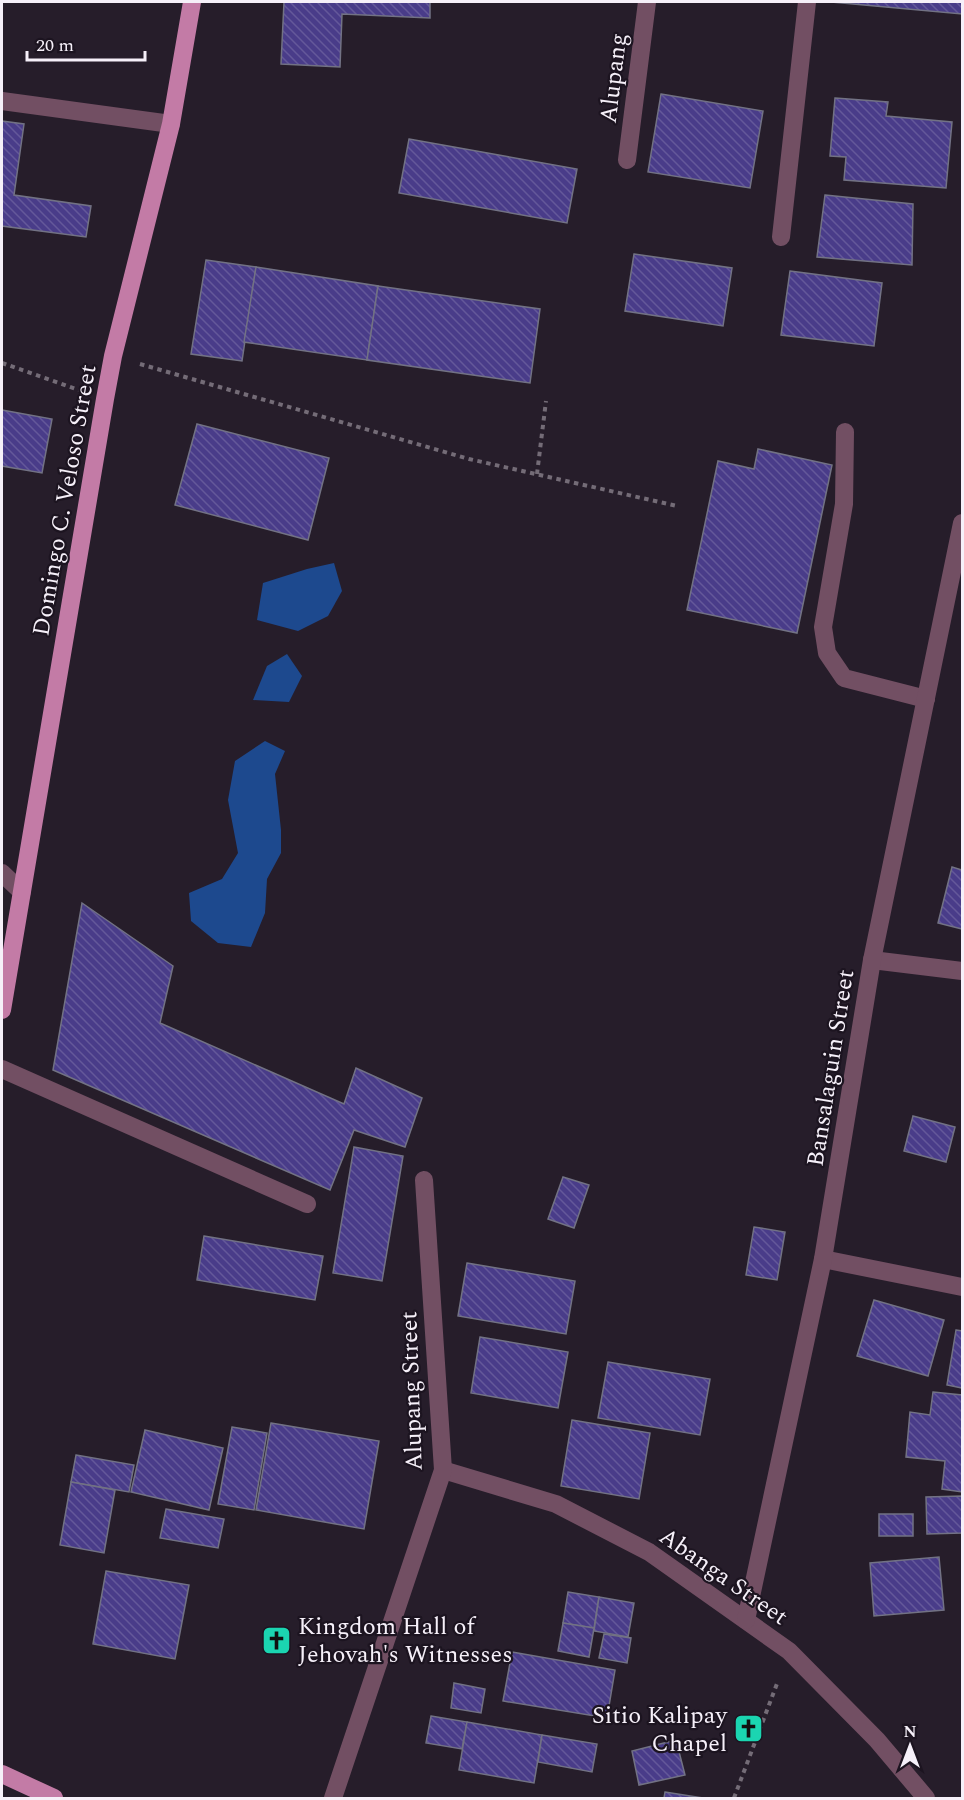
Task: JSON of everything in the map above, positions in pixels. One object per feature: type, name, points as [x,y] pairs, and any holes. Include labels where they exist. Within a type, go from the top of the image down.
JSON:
[{"type":"main road","name":"Domingo C. Veloso Street","points":[[2,1010],[113,356],[171,124],[192,2]]},
{"type":"main road","points":[[2,1774],[54,1798]]},
{"type":"street","name":"Alupang","points":[[627,160],[647,2]]},
{"type":"street","points":[[781,237],[807,2]]},
{"type":"street","points":[[2,101],[171,124]]},
{"type":"street","points":[[845,432],[844,504],[823,627],[827,653],[844,678],[926,699]]},
{"type":"street","name":"Bansalaguin Street","points":[[746,1620],[823,1259],[872,960],[962,527]]},
{"type":"street","points":[[2,873],[22,892]]},
{"type":"street","points":[[872,960],[963,971]]},
{"type":"street","points":[[2,1069],[307,1204]]},
{"type":"street","name":"Alupang Street","points":[[333,1798],[443,1470],[424,1180]]},
{"type":"street","points":[[823,1259],[963,1287]]},
{"type":"street","name":"Abanga Street","points":[[443,1470],[556,1504],[649,1552],[789,1651],[877,1740],[926,1798]]},
{"type":"path","points":[[113,356],[469,459],[677,506]]},
{"type":"path","points":[[2,363],[105,399]]},
{"type":"path","points":[[537,474],[546,401]]},
{"type":"path","points":[[734,1798],[789,1651]]},
{"type":"water","points":[[334,563],[342,591],[328,616],[298,631],[257,620],[263,583]]},
{"type":"water","points":[[287,654],[302,676],[289,702],[253,700],[267,666]]},
{"type":"water","points":[[265,741],[285,751],[275,774],[281,853],[267,879],[265,913],[251,947],[218,943],[191,921],[189,893],[222,879],[238,853],[228,800],[235,761]]},
{"type":"building","points":[[284,2],[430,2],[430,18],[342,14],[340,67],[281,64]]},
{"type":"building","points":[[831,2],[962,2],[962,14]]},
{"type":"building","points":[[661,94],[763,111],[750,188],[648,172]]},
{"type":"building","points":[[835,98],[888,102],[886,116],[952,122],[946,188],[844,180],[846,157],[830,156]]},
{"type":"building","points":[[2,121],[24,124],[14,195],[91,206],[86,237],[2,226]]},
{"type":"building","points":[[409,139],[577,169],[567,223],[399,193]]},
{"type":"building","points":[[825,195],[913,204],[912,265],[817,257]]},
{"type":"building","points":[[634,254],[732,268],[723,326],[625,311]]},
{"type":"building","points":[[206,260],[256,267],[242,361],[191,354]]},
{"type":"building","points":[[256,267],[378,286],[367,360],[244,342]]},
{"type":"building","points":[[790,271],[882,283],[874,346],[781,335]]},
{"type":"building","points":[[378,286],[540,309],[530,383],[367,360]]},
{"type":"building","points":[[2,410],[52,419],[42,473],[2,466]]},
{"type":"building","points":[[197,424],[329,458],[308,540],[175,505]]},
{"type":"building","points":[[758,449],[832,465],[797,633],[687,610],[718,461],[754,469]]},
{"type":"building","points":[[952,867],[962,870],[962,929],[938,923]]},
{"type":"building","points":[[82,903],[173,966],[160,1023],[344,1104],[356,1068],[422,1098],[405,1147],[354,1130],[330,1190],[53,1070]]},
{"type":"building","points":[[913,1116],[955,1127],[946,1162],[904,1151]]},
{"type":"building","points":[[354,1147],[403,1156],[382,1281],[333,1273]]},
{"type":"building","points":[[563,1177],[589,1185],[574,1228],[548,1219]]},
{"type":"building","points":[[754,1227],[785,1232],[777,1280],[746,1275]]},
{"type":"building","points":[[204,1236],[323,1256],[315,1300],[197,1280]]},
{"type":"building","points":[[467,1263],[575,1281],[566,1334],[458,1316]]},
{"type":"building","points":[[874,1300],[944,1320],[928,1376],[857,1356]]},
{"type":"building","points":[[956,1330],[962,1331],[962,1388],[947,1385]]},
{"type":"building","points":[[480,1337],[568,1352],[558,1408],[471,1393]]},
{"type":"building","points":[[608,1362],[710,1379],[700,1435],[598,1418]]},
{"type":"building","points":[[933,1392],[962,1395],[962,1492],[942,1489],[945,1461],[906,1457],[910,1412],[930,1415]]},
{"type":"building","points":[[572,1420],[650,1433],[639,1499],[561,1486]]},
{"type":"building","points":[[271,1423],[379,1441],[364,1529],[256,1510]]},
{"type":"building","points":[[232,1427],[267,1433],[254,1510],[218,1504]]},
{"type":"building","points":[[145,1430],[223,1448],[209,1510],[131,1492]]},
{"type":"building","points":[[76,1455],[134,1465],[129,1492],[71,1482]]},
{"type":"building","points":[[71,1482],[115,1490],[104,1553],[60,1545]]},
{"type":"building","points":[[962,1496],[962,1533],[927,1534],[926,1497]]},
{"type":"building","points":[[166,1509],[224,1519],[218,1548],[160,1538]]},
{"type":"building","points":[[879,1514],[913,1514],[913,1536],[879,1536]]},
{"type":"building","points":[[939,1557],[944,1610],[874,1616],[870,1563]]},
{"type":"building","points":[[106,1571],[189,1585],[175,1659],[93,1644]]},
{"type":"building","points":[[568,1592],[599,1597],[594,1628],[563,1623]]},
{"type":"building","points":[[599,1597],[634,1603],[628,1637],[594,1631]]},
{"type":"building","points":[[563,1623],[594,1628],[589,1657],[558,1651]]},
{"type":"building","points":[[604,1634],[631,1638],[627,1663],[599,1658]]},
{"type":"building","points":[[512,1652],[615,1670],[607,1718],[503,1701]]},
{"type":"building","points":[[454,1683],[485,1689],[481,1713],[451,1708]]},
{"type":"building","points":[[431,1716],[467,1722],[462,1749],[426,1743]]},
{"type":"building","points":[[467,1722],[542,1735],[534,1783],[459,1770]]},
{"type":"building","points":[[542,1735],[597,1744],[592,1772],[538,1762]]},
{"type":"building","points":[[676,1740],[685,1775],[639,1785],[632,1751]]},
{"type":"building","points":[[665,1792],[703,1798],[664,1798]]},
{"type":"place","name":"Kingdom Hall of Jehovah's Witnesses","points":[[277,1640]]},
{"type":"place","name":"Sitio Kalipay Chapel","points":[[748,1729]]}]
